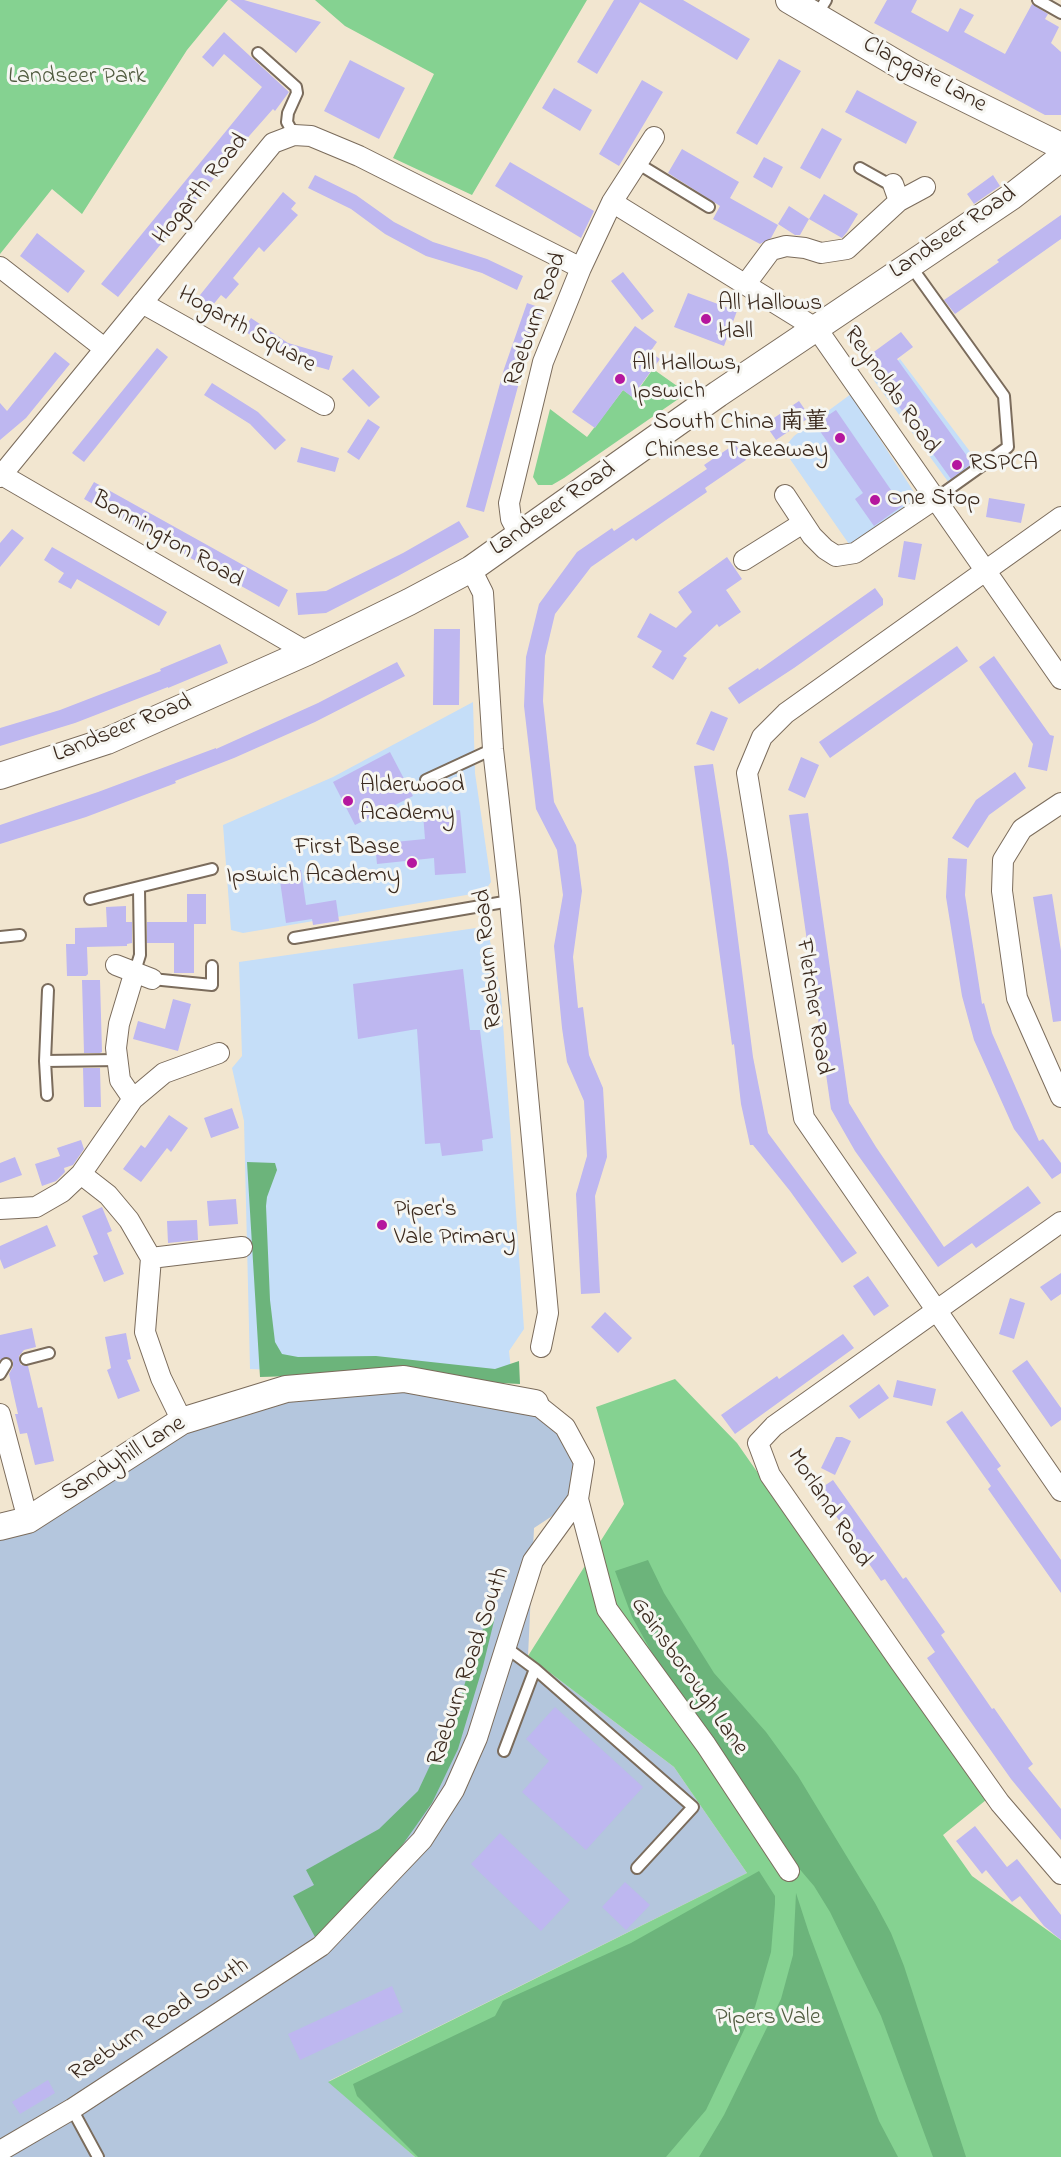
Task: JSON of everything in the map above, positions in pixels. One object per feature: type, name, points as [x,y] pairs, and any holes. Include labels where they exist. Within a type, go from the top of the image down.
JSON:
[{"type":"street","name":"Clapgate Lane","points":[[789,0],[821,8],[911,72],[1061,146]]},
{"type":"street","points":[[294,135],[311,136],[359,156],[581,268]]},
{"type":"street","name":"Hogarth Road","points":[[1,476],[273,142],[294,135]]},
{"type":"street","name":"Raeburn Road","points":[[519,534],[511,519],[509,502],[543,362],[581,268],[612,202],[654,137]]},
{"type":"street","name":"Landseer Road","points":[[0,776],[107,741],[307,652],[410,602],[471,569],[718,394],[1011,197],[1061,158]]},
{"type":"street","points":[[745,285],[771,250],[786,246],[821,253],[847,249],[896,192],[925,188]]},
{"type":"street","name":"Reynolds Road","points":[[612,202],[816,329],[1061,679]]},
{"type":"street","points":[[0,267],[104,348]]},
{"type":"street","name":"Hogarth Square","points":[[142,303],[324,405]]},
{"type":"street","name":"Bonnington Road","points":[[1,476],[307,652]]},
{"type":"street","points":[[785,495],[803,523],[825,549],[836,556],[855,554],[935,499]]},
{"type":"street","name":"Fletcher Road","points":[[1061,518],[786,712],[762,737],[747,773],[804,1118],[1061,1491]]},
{"type":"street","points":[[744,560],[803,523]]},
{"type":"street","name":"Raeburn Road","points":[[471,569],[483,593],[493,749],[510,901],[548,1314],[541,1347]]},
{"type":"street","points":[[1061,803],[1022,829],[1004,860],[1002,891],[1017,998],[1061,1097]]},
{"type":"street","points":[[116,965],[143,975],[118,1024],[116,1048],[120,1080],[133,1099]]},
{"type":"street","points":[[0,1209],[36,1207],[62,1192],[81,1174],[133,1099],[164,1073],[219,1053]]},
{"type":"street","points":[[81,1174],[115,1203],[129,1220],[151,1258],[145,1332],[161,1378],[182,1421]]},
{"type":"street","name":"Morland Road","points":[[1061,1222],[774,1426],[758,1443],[770,1475],[880,1633],[1000,1803],[1061,1874]]},
{"type":"street","points":[[151,1258],[242,1247]]},
{"type":"street","name":"Sandyhill Lane","points":[[0,1527],[28,1520],[182,1421],[286,1389],[404,1378],[535,1403]]},
{"type":"street","name":"Raeburn Road South","points":[[0,2151],[72,2109],[321,1946],[422,1840],[454,1790],[477,1738],[504,1646],[533,1561],[578,1499],[584,1462],[565,1427],[535,1403]]},
{"type":"street","points":[[0,1414],[28,1520]]},
{"type":"street","name":"Gainsborough Lane","points":[[578,1499],[607,1609],[706,1745],[789,1871]]},
{"type":"lane","points":[[1038,0],[1061,13]]},
{"type":"lane","points":[[258,53],[296,87],[297,93],[288,113],[287,122],[294,135]]},
{"type":"lane","points":[[638,163],[709,207]]},
{"type":"lane","points":[[860,168],[885,182],[896,192]]},
{"type":"lane","points":[[910,264],[1004,396],[1008,447],[935,499]]},
{"type":"lane","points":[[426,780],[493,749]]},
{"type":"lane","points":[[90,899],[139,889],[212,869]]},
{"type":"lane","points":[[139,889],[140,955],[143,975],[212,985],[212,966]]},
{"type":"lane","points":[[294,938],[510,901]]},
{"type":"lane","points":[[0,937],[20,935]]},
{"type":"lane","points":[[47,1095],[45,1061],[48,990]]},
{"type":"lane","points":[[45,1061],[119,1060]]},
{"type":"lane","points":[[26,1359],[49,1353]]},
{"type":"lane","points":[[0,1374],[6,1364]]},
{"type":"lane","points":[[504,1646],[535,1669],[693,1807],[637,1868]]},
{"type":"lane","points":[[504,1751],[535,1669]]},
{"type":"lane","points":[[72,2109],[98,2157]]},
{"type":"shaded area","points":[[900,359],[981,466],[952,487],[873,379]]},
{"type":"shaded area","points":[[851,394],[919,500],[851,547],[783,449],[794,436]]},
{"type":"shaded area","name":"Alderwood Academy","points":[[473,702],[475,773],[491,882],[484,892],[243,933],[231,930],[223,825],[333,777]]},
{"type":"shaded area","name":"Piper's Vale Primary","points":[[476,928],[489,936],[501,994],[524,1329],[509,1351],[512,1379],[250,1369],[244,1121],[232,1068],[242,1056],[239,962]]},
{"type":"shaded area","points":[[404,1379],[535,1403],[584,1462],[578,1499],[534,1528],[528,1656],[674,1767],[747,1873],[329,2081],[415,2157],[0,2157],[0,1529],[182,1421]]},
{"type":"green space","name":"Landseer Park","points":[[0,0],[228,0],[187,50],[82,214],[52,189],[0,254]]},
{"type":"green space","points":[[315,0],[587,0],[472,195],[393,158],[434,74],[345,26]]},
{"type":"green space","points":[[653,369],[687,393],[564,478],[552,485],[538,485],[533,477],[550,409],[587,437],[623,390],[633,397]]},
{"type":"green space","points":[[247,1162],[275,1163],[277,1170],[266,1206],[270,1300],[275,1342],[282,1354],[298,1357],[376,1356],[495,1369],[519,1361],[520,1384],[360,1374],[260,1377]]},
{"type":"green space","name":"Pipers Vale","points":[[675,1379],[737,1443],[986,1800],[943,1835],[972,1876],[1061,1940],[1061,2157],[415,2157],[328,2082],[747,1873],[674,1767],[528,1656],[624,1504],[596,1407]]},
{"type":"green space","points":[[648,1560],[664,1593],[714,1673],[766,1732],[798,1776],[891,1933],[904,1966],[966,2157],[933,2157],[881,2016],[830,1912],[814,1886],[791,1859],[660,1667],[632,1617],[615,1571]]},
{"type":"green space","points":[[495,1617],[458,1749],[432,1803],[382,1874],[315,1937],[293,1896],[314,1885],[306,1870],[379,1829],[418,1791],[458,1706],[480,1634],[488,1621]]},
{"type":"green space","points":[[759,1871],[775,1896],[775,1904],[771,1952],[755,2007],[706,2110],[666,2157],[418,2157],[357,2096],[353,2084],[495,2016],[503,2001],[631,1943]]},
{"type":"green space","points":[[796,1893],[879,2121],[898,2157],[699,2157],[724,2115],[781,1999],[793,1955]]},
{"type":"building","points":[[230,0],[244,0],[321,22],[296,53]]},
{"type":"building","points":[[614,0],[683,0],[750,39],[737,60],[640,2],[597,74],[577,62]]},
{"type":"building","points":[[887,0],[917,0],[911,12],[948,32],[960,8],[974,15],[964,32],[1005,54],[1032,4],[1048,14],[1045,19],[1059,27],[1051,43],[1061,52],[1061,115],[1045,115],[874,23]]},
{"type":"building","points":[[224,32],[289,92],[275,111],[273,109],[243,143],[118,297],[101,284],[262,87],[224,54],[213,67],[202,57]]},
{"type":"building","points":[[779,59],[801,71],[757,145],[736,133]]},
{"type":"building","points":[[350,60],[405,88],[379,139],[324,111]]},
{"type":"building","points":[[642,80],[663,92],[619,166],[599,154]]},
{"type":"building","points":[[554,88],[592,110],[580,131],[542,108]]},
{"type":"building","points":[[857,90],[917,122],[906,144],[845,112]]},
{"type":"building","points":[[822,128],[842,139],[820,179],[800,168]]},
{"type":"building","points":[[682,149],[739,182],[730,198],[778,225],[771,238],[760,244],[713,219],[720,206],[668,173]]},
{"type":"building","points":[[764,157],[783,167],[772,188],[753,177]]},
{"type":"building","points":[[510,162],[594,211],[581,238],[495,186]]},
{"type":"building","points":[[315,175],[356,195],[394,222],[433,242],[487,259],[523,276],[517,290],[482,273],[426,256],[385,234],[351,209],[308,188]]},
{"type":"building","points":[[993,175],[1000,186],[974,204],[967,194]]},
{"type":"building","points":[[283,192],[296,203],[291,209],[298,215],[264,252],[259,247],[233,278],[239,284],[226,299],[221,295],[208,311],[196,300]]},
{"type":"building","points":[[824,194],[858,214],[842,238],[809,219]]},
{"type":"building","points":[[789,206],[809,219],[800,235],[795,235],[778,224]]},
{"type":"building","points":[[1061,215],[1061,239],[955,314],[944,300]]},
{"type":"building","points":[[37,233],[85,271],[68,293],[20,256]]},
{"type":"building","points":[[623,272],[654,311],[642,320],[611,281]]},
{"type":"building","name":"All Hallows Hall","points":[[688,293],[737,311],[724,346],[674,327]]},
{"type":"building","points":[[527,303],[544,309],[520,379],[484,512],[466,507],[504,369]]},
{"type":"building","points":[[251,318],[288,343],[333,356],[329,370],[280,356],[243,330]]},
{"type":"building","name":"All Hallows, Ipswich","points":[[635,326],[657,342],[650,352],[660,359],[632,397],[623,390],[595,428],[572,412]]},
{"type":"building","points":[[901,332],[913,347],[897,359],[972,463],[951,479],[877,376],[884,372],[871,354]]},
{"type":"building","points":[[157,348],[168,357],[84,462],[72,453]]},
{"type":"building","points":[[55,352],[70,364],[26,418],[0,440],[0,403],[7,411]]},
{"type":"building","points":[[353,369],[380,397],[369,407],[342,379]]},
{"type":"building","points":[[212,383],[258,412],[286,440],[275,450],[250,424],[204,395]]},
{"type":"building","points":[[799,401],[810,417],[776,440],[765,424]]},
{"type":"building","points":[[836,410],[902,506],[874,526],[855,499],[863,493],[815,424]]},
{"type":"building","points":[[368,419],[380,427],[359,460],[347,452]]},
{"type":"building","points":[[735,444],[746,460],[705,488],[707,492],[636,541],[633,538],[591,567],[555,614],[545,656],[543,701],[554,802],[576,845],[582,891],[573,957],[578,1008],[583,1007],[589,1055],[603,1088],[607,1157],[595,1196],[600,1293],[581,1294],[576,1194],[587,1156],[584,1101],[567,1062],[562,1028],[554,946],[563,895],[557,850],[536,809],[524,706],[526,657],[539,604],[577,552],[612,528],[614,531],[707,469],[704,465]]},
{"type":"building","points":[[301,447],[339,458],[335,472],[297,462]]},
{"type":"building","points":[[94,482],[288,590],[279,607],[84,499]]},
{"type":"building","points":[[989,498],[1025,504],[1021,523],[986,517]]},
{"type":"building","points":[[459,521],[469,537],[326,613],[298,615],[296,593],[326,591],[403,553]]},
{"type":"building","points":[[12,529],[24,538],[0,567],[0,543]]},
{"type":"building","points":[[904,541],[922,544],[915,580],[898,577]]},
{"type":"building","points":[[52,547],[167,612],[159,626],[77,579],[71,589],[58,582],[64,573],[44,560]]},
{"type":"building","points":[[727,557],[742,579],[726,590],[741,612],[719,627],[717,624],[683,656],[687,658],[673,680],[652,667],[662,651],[637,637],[650,613],[676,628],[692,612],[678,592]]},
{"type":"building","points":[[875,588],[883,599],[883,605],[739,704],[728,688],[758,668],[759,670]]},
{"type":"building","points":[[434,629],[460,629],[459,705],[433,705]]},
{"type":"building","points":[[220,644],[228,663],[75,723],[0,746],[0,728],[60,710],[161,671],[160,669]]},
{"type":"building","points":[[957,646],[968,661],[830,758],[819,742]]},
{"type":"building","points":[[994,656],[1050,735],[1054,736],[1047,771],[1028,767],[1033,744],[979,667]]},
{"type":"building","points":[[397,662],[405,676],[315,722],[175,781],[176,783],[86,817],[0,844],[0,825],[216,749],[318,703]]},
{"type":"building","points":[[711,711],[728,718],[714,751],[696,744]]},
{"type":"building","points":[[390,752],[413,796],[355,825],[333,782]]},
{"type":"building","points":[[801,757],[819,765],[805,798],[788,790]]},
{"type":"building","points":[[713,764],[753,1057],[768,1133],[857,1253],[842,1263],[790,1191],[753,1145],[750,1145],[741,1104],[734,1044],[732,1045],[694,766]]},
{"type":"building","points":[[1015,772],[1026,788],[989,815],[968,848],[952,838],[976,800]]},
{"type":"building","points":[[460,810],[466,873],[435,875],[434,858],[377,864],[375,844],[425,839],[423,814]]},
{"type":"building","points":[[808,813],[849,1103],[944,1247],[1028,1186],[1041,1203],[976,1248],[972,1243],[938,1267],[855,1151],[831,1109],[789,815]]},
{"type":"building","points":[[948,858],[967,859],[965,895],[982,1004],[984,1003],[992,1033],[1039,1141],[1043,1139],[1061,1163],[1061,1173],[1052,1179],[1014,1129],[974,1040],[962,996],[946,897]]},
{"type":"building","points":[[301,870],[306,905],[336,900],[339,921],[313,925],[312,919],[286,923],[279,874]]},
{"type":"building","points":[[187,894],[206,894],[206,924],[194,924],[194,973],[174,973],[174,943],[147,943],[147,922],[187,922]]},
{"type":"building","points":[[1052,894],[1061,951],[1061,1021],[1053,1022],[1033,897]]},
{"type":"building","points":[[126,906],[126,922],[132,922],[132,943],[127,946],[87,947],[88,974],[86,976],[67,976],[66,944],[75,944],[75,928],[107,927],[106,907]]},
{"type":"building","points":[[463,969],[470,1030],[480,1030],[493,1138],[482,1140],[483,1151],[442,1156],[440,1143],[425,1144],[417,1029],[358,1039],[353,984]]},
{"type":"building","points":[[82,980],[100,980],[102,1052],[100,1053],[84,1053]]},
{"type":"building","points":[[173,999],[191,1004],[178,1051],[133,1039],[138,1021],[165,1029]]},
{"type":"building","points":[[83,1068],[100,1068],[101,1107],[84,1107]]},
{"type":"building","points":[[232,1108],[239,1128],[211,1138],[204,1118]]},
{"type":"building","points":[[169,1115],[188,1128],[171,1152],[167,1148],[141,1182],[123,1169],[141,1145],[145,1148]]},
{"type":"building","points":[[81,1140],[84,1149],[73,1165],[64,1168],[65,1172],[56,1181],[42,1186],[35,1164],[60,1156],[57,1148]]},
{"type":"building","points":[[15,1157],[22,1175],[0,1183],[0,1163]]},
{"type":"building","points":[[236,1199],[238,1224],[209,1226],[207,1201]]},
{"type":"building","points":[[102,1207],[112,1231],[107,1233],[124,1274],[104,1282],[93,1256],[98,1254],[82,1216]]},
{"type":"building","points":[[197,1220],[198,1240],[168,1243],[167,1221]]},
{"type":"building","points":[[47,1225],[56,1246],[4,1269],[0,1259],[0,1246]]},
{"type":"building","points":[[1061,1273],[1061,1294],[1051,1301],[1040,1287]]},
{"type":"building","points":[[868,1276],[889,1306],[874,1316],[853,1286]]},
{"type":"building","points":[[1010,1298],[1025,1303],[1014,1339],[999,1334]]},
{"type":"building","points":[[605,1312],[632,1338],[618,1353],[591,1327]]},
{"type":"building","points":[[32,1328],[36,1347],[24,1350],[19,1360],[21,1365],[28,1366],[38,1408],[42,1407],[54,1461],[35,1465],[27,1433],[20,1434],[15,1414],[18,1414],[9,1374],[13,1361],[7,1357],[0,1360],[0,1335]]},
{"type":"building","points":[[126,1333],[131,1359],[127,1360],[140,1391],[118,1399],[107,1370],[111,1368],[105,1337]]},
{"type":"building","points":[[843,1334],[854,1348],[735,1434],[721,1415],[777,1376],[779,1379]]},
{"type":"building","points":[[1027,1360],[1061,1408],[1061,1420],[1051,1427],[1012,1371]]},
{"type":"building","points":[[897,1380],[936,1389],[932,1406],[893,1397]]},
{"type":"building","points":[[879,1384],[889,1398],[859,1419],[849,1406]]},
{"type":"building","points":[[962,1411],[1001,1466],[997,1469],[1061,1560],[1061,1593],[988,1489],[991,1486],[946,1422]]},
{"type":"building","points":[[836,1437],[851,1441],[835,1475],[821,1468]]},
{"type":"building","points":[[833,1480],[903,1579],[906,1577],[945,1632],[941,1635],[1033,1764],[1028,1768],[1061,1809],[1061,1840],[1011,1779],[965,1714],[927,1658],[935,1652],[885,1579],[881,1581],[818,1490]]},
{"type":"building","points":[[555,1707],[643,1787],[586,1850],[522,1792],[549,1761],[526,1739]]},
{"type":"building","points":[[975,1826],[1007,1867],[1017,1859],[1061,1915],[1061,1940],[1044,1926],[1020,1896],[1012,1902],[986,1870],[982,1874],[956,1841]]},
{"type":"building","points":[[500,1833],[570,1900],[541,1931],[471,1864]]},
{"type":"building","points":[[625,1882],[650,1905],[626,1930],[602,1907]]},
{"type":"building","points":[[392,1986],[403,2012],[300,2060],[288,2034]]},
{"type":"building","points":[[48,2080],[55,2093],[20,2114],[12,2102]]},
{"type":"place","name":"All Hallows Hall","points":[[706,319]]},
{"type":"place","name":"All Hallows, Ipswich","points":[[620,379]]},
{"type":"place","name":"South China 南菫 Chinese Takeaway","points":[[840,438]]},
{"type":"place","name":"RSPCA","points":[[957,465]]},
{"type":"place","name":"One Stop","points":[[875,500]]},
{"type":"place","name":"Alderwood Academy","points":[[348,801]]},
{"type":"place","name":"First Base Ipswich Academy","points":[[412,863]]},
{"type":"place","name":"Piper's Vale Primary","points":[[382,1225]]}]
